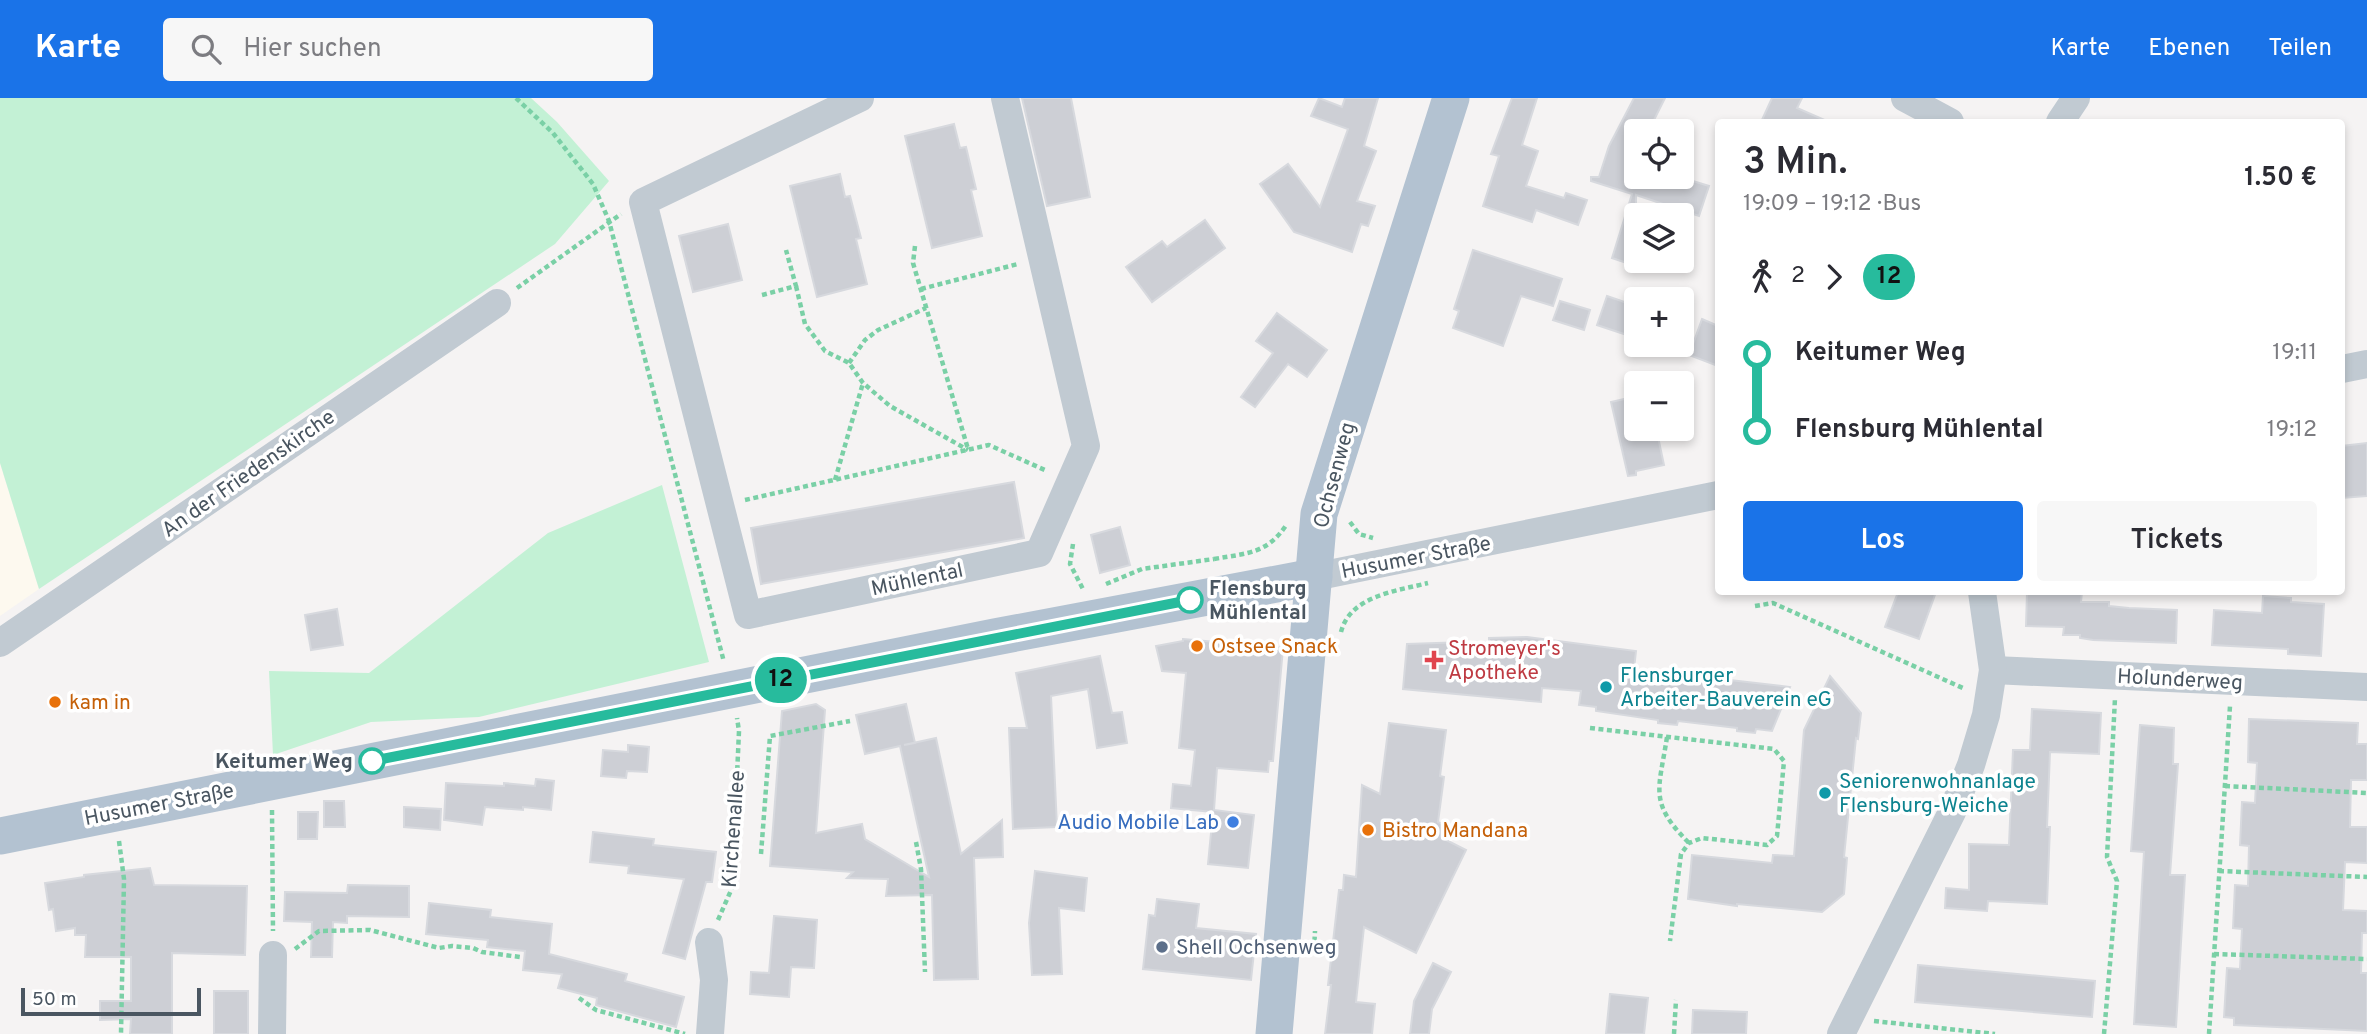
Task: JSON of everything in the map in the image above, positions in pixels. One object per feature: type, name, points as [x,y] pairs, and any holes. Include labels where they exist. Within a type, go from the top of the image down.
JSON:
[{"type":"main road","name":"Ochsenweg","points":[[1274,1034],[1321,508],[1451,98]]},
{"type":"main road","name":"Husumer Straße","points":[[0,836],[733,697],[1091,619],[1314,577]]},
{"type":"street","name":"Mühlental","points":[[860,98],[643,202],[748,615],[1039,553],[1086,446],[1005,98]]},
{"type":"street","points":[[1905,98],[1944,119]]},
{"type":"street","points":[[2062,119],[2076,98]]},
{"type":"street","name":"An der Friedenskirche","points":[[0,643],[497,303]]},
{"type":"street","points":[[2345,368],[2367,364]]},
{"type":"street","name":"Husumer Straße","points":[[1314,577],[1715,496]]},
{"type":"street","points":[[1845,1026],[1952,812],[1971,765],[1986,715],[1993,670],[1982,595]]},
{"type":"street","name":"Holunderweg","points":[[1993,670],[2367,687]]},
{"type":"street","points":[[709,942],[714,981],[710,1034]]},
{"type":"street","points":[[272,1034],[273,955]]},
{"type":"path","name":"Kirchenallee","points":[[516,98],[553,134],[593,184],[609,221],[733,697],[739,731],[732,888],[709,942]]},
{"type":"path","points":[[497,303],[609,221]]},
{"type":"path","points":[[915,246],[913,263],[968,450]]},
{"type":"path","points":[[786,250],[805,324],[825,351],[849,363],[863,383],[890,406],[968,450]]},
{"type":"path","points":[[921,289],[1041,258]]},
{"type":"path","points":[[762,295],[796,286]]},
{"type":"path","points":[[849,363],[864,340],[878,330],[926,308]]},
{"type":"path","points":[[835,480],[863,383]]},
{"type":"path","points":[[721,506],[989,445],[1070,482]]},
{"type":"path","points":[[1321,508],[1345,510],[1359,534],[1374,538],[1388,592]]},
{"type":"path","points":[[1073,541],[1070,564],[1086,593],[1091,619]]},
{"type":"path","points":[[1755,606],[1773,603],[1929,675],[1989,699]]},
{"type":"path","points":[[2104,1034],[2117,881],[2107,857],[2116,676]]},
{"type":"path","points":[[2208,1034],[2232,681]]},
{"type":"path","points":[[761,854],[770,737],[850,721]]},
{"type":"path","points":[[1590,728],[1774,749],[1784,761],[1777,836],[1767,845],[1702,838],[1689,843],[1681,854],[1670,941]]},
{"type":"path","points":[[1667,737],[1659,792],[1661,807],[1671,825],[1689,843]]},
{"type":"path","points":[[2225,786],[2367,793]]},
{"type":"path","points":[[272,801],[273,955],[292,951],[318,931],[370,930],[439,948],[473,948],[482,952],[520,957]]},
{"type":"path","points":[[118,833],[124,879],[121,1034]]},
{"type":"path","points":[[916,842],[921,869],[925,972]]},
{"type":"path","points":[[2219,871],[2367,877]]},
{"type":"path","points":[[2214,954],[2367,959]]},
{"type":"path","points":[[579,998],[596,1010],[685,1034]]},
{"type":"path","points":[[1674,1034],[1676,1000]]},
{"type":"path","points":[[1845,1026],[1995,1034]]},
{"type":"shaded area","points":[[0,463],[39,589],[0,616]]},
{"type":"green space","points":[[0,98],[531,98],[557,122],[609,181],[555,244],[39,589],[0,463]]},
{"type":"green space","points":[[662,485],[709,662],[479,717],[371,722],[273,755],[269,671],[369,673],[548,533]]},
{"type":"building","points":[[1022,98],[1071,98],[1090,197],[1047,206]]},
{"type":"building","points":[[1319,98],[1342,107],[1345,98],[1378,98],[1364,146],[1376,151],[1357,201],[1375,206],[1368,226],[1361,224],[1352,252],[1294,232],[1260,184],[1288,164],[1320,207],[1348,129],[1311,116]]},
{"type":"building","points":[[1512,98],[1537,98],[1522,145],[1538,151],[1526,186],[1564,198],[1566,193],[1587,200],[1578,225],[1536,210],[1532,222],[1483,206],[1499,156],[1491,154]]},
{"type":"building","points":[[1634,98],[1665,98],[1654,119],[1624,119],[1624,189],[1694,189],[1694,181],[1709,186],[1699,216],[1694,214],[1694,203],[1660,203],[1636,195],[1636,203],[1629,203],[1632,194],[1591,181],[1591,177],[1599,177],[1609,146]]},
{"type":"building","points":[[1772,98],[1802,98],[1797,108],[1822,119],[1762,119]]},
{"type":"building","points":[[954,124],[960,148],[966,147],[976,189],[971,190],[982,236],[932,248],[905,136]]},
{"type":"building","points":[[840,174],[845,197],[850,196],[861,238],[856,239],[867,284],[817,297],[790,186]]},
{"type":"building","points":[[1205,220],[1225,248],[1152,302],[1126,267],[1162,241],[1167,247]]},
{"type":"building","points":[[1624,220],[1624,262],[1612,258]]},
{"type":"building","points":[[728,224],[742,280],[693,292],[679,236]]},
{"type":"building","points":[[1473,250],[1562,279],[1553,306],[1521,296],[1503,346],[1453,328],[1459,311],[1454,309]]},
{"type":"building","points":[[1607,296],[1624,302],[1624,334],[1597,325]]},
{"type":"building","points":[[1560,301],[1590,310],[1584,330],[1553,320]]},
{"type":"building","points":[[1277,313],[1327,350],[1307,377],[1288,364],[1255,407],[1241,397],[1273,353],[1256,341]]},
{"type":"building","points":[[1702,319],[1715,325],[1715,365],[1694,357],[1694,341]]},
{"type":"building","points":[[1624,399],[1624,441],[1659,441],[1664,465],[1636,471],[1636,475],[1628,476],[1611,402]]},
{"type":"building","points":[[2367,443],[2367,496],[2345,498],[2345,446]]},
{"type":"building","points":[[1014,482],[1024,538],[761,584],[751,528]]},
{"type":"building","points":[[1120,527],[1130,565],[1100,573],[1091,535]]},
{"type":"building","points":[[1897,595],[1935,595],[1919,639],[1885,627]]},
{"type":"building","points":[[2027,595],[2082,595],[2081,602],[2109,602],[2109,606],[2177,610],[2176,643],[2093,640],[2080,638],[2080,635],[2063,635],[2064,627],[2026,626]]},
{"type":"building","points":[[2263,596],[2291,598],[2291,602],[2324,604],[2321,656],[2288,654],[2288,649],[2212,645],[2214,610],[2262,613]]},
{"type":"building","points":[[337,609],[343,645],[311,650],[305,615]]},
{"type":"building","points":[[1527,637],[1636,651],[1634,669],[1790,687],[1772,731],[1756,729],[1755,733],[1737,731],[1737,728],[1678,721],[1677,725],[1658,723],[1658,720],[1596,711],[1596,707],[1579,705],[1581,691],[1542,688],[1541,702],[1403,689],[1407,644],[1489,644],[1489,638]]},
{"type":"building","points":[[1183,639],[1283,648],[1273,761],[1269,761],[1268,772],[1217,768],[1214,810],[1254,815],[1248,868],[1208,864],[1213,812],[1171,808],[1173,784],[1191,786],[1195,750],[1179,748],[1186,673],[1162,671],[1156,646]]},
{"type":"building","points":[[1100,656],[1112,713],[1122,712],[1127,743],[1097,748],[1088,689],[1051,696],[1057,827],[1013,829],[1009,728],[1027,728],[1016,673]]},
{"type":"building","name":"Seniorenwohnanlage Flensburg-Weiche","points":[[1830,676],[1861,713],[1844,857],[1847,858],[1844,894],[1822,912],[1737,906],[1688,899],[1692,855],[1772,863],[1773,855],[1794,856],[1804,730]]},
{"type":"building","points":[[816,704],[825,710],[816,833],[862,824],[865,839],[929,877],[900,746],[865,754],[856,715],[906,704],[915,743],[936,738],[961,854],[1002,820],[1003,857],[974,858],[978,979],[934,980],[932,895],[886,896],[888,879],[847,878],[853,872],[770,866],[782,711]]},
{"type":"building","points":[[2032,709],[2101,713],[2099,754],[2050,752],[2047,904],[1988,901],[1987,911],[1945,908],[1946,888],[1969,890],[1969,844],[2009,845],[2013,750],[2030,750]]},
{"type":"building","points":[[2249,719],[2358,723],[2357,744],[2367,744],[2367,780],[2351,780],[2350,827],[2367,827],[2367,863],[2345,862],[2343,910],[2367,911],[2367,933],[2362,933],[2361,973],[2367,973],[2367,1031],[2234,1025],[2234,1018],[2224,1017],[2227,968],[2240,969],[2242,929],[2233,928],[2235,885],[2248,886],[2249,846],[2240,845],[2242,802],[2255,803],[2257,763],[2248,762]]},
{"type":"building","points":[[1389,723],[1446,730],[1438,822],[1447,826],[1442,838],[1466,850],[1416,953],[1364,927],[1356,1002],[1375,1004],[1372,1034],[1325,1034],[1339,890],[1343,890],[1344,875],[1356,877],[1362,785],[1380,794]]},
{"type":"building","points":[[2140,725],[2174,728],[2173,764],[2178,764],[2170,875],[2185,875],[2176,1027],[2134,1024],[2144,852],[2131,851]]},
{"type":"building","points":[[628,745],[649,747],[647,772],[627,771],[626,778],[601,776],[603,750],[628,752]]},
{"type":"building","points":[[536,779],[554,781],[551,810],[485,807],[482,825],[444,820],[446,783],[535,786]]},
{"type":"building","points":[[324,801],[344,801],[345,827],[324,827]]},
{"type":"building","points":[[404,807],[441,809],[440,830],[404,827]]},
{"type":"building","points":[[298,812],[318,812],[317,839],[298,839]]},
{"type":"building","points":[[593,832],[654,839],[653,845],[716,852],[712,882],[706,882],[685,959],[663,953],[684,879],[628,873],[629,866],[590,862]]},
{"type":"building","points":[[150,868],[154,885],[247,886],[245,955],[172,953],[172,1034],[130,1034],[131,1019],[100,1020],[100,1001],[131,1001],[131,957],[85,957],[86,935],[75,935],[75,928],[56,931],[53,909],[49,910],[45,883],[84,875]]},
{"type":"building","points":[[1035,871],[1087,878],[1084,911],[1059,908],[1062,974],[1032,975],[1029,923]]},
{"type":"building","points":[[348,885],[409,886],[409,917],[347,916],[347,923],[333,922],[332,957],[311,957],[312,922],[284,921],[285,892],[347,893]]},
{"type":"building","points":[[1157,899],[1199,904],[1196,928],[1256,934],[1251,980],[1143,969],[1149,915],[1155,916]]},
{"type":"building","points":[[429,903],[491,910],[490,917],[552,924],[549,954],[627,974],[625,981],[684,997],[676,1027],[596,1005],[597,998],[558,988],[562,974],[523,970],[525,951],[487,947],[488,940],[426,934]]},
{"type":"building","points":[[774,916],[817,920],[814,968],[791,967],[789,997],[750,994],[751,972],[769,973]]},
{"type":"building","points":[[1433,963],[1451,972],[1432,1009],[1429,1034],[1410,1034],[1414,1001]]},
{"type":"building","points":[[1918,965],[2095,981],[2092,1017],[1915,1002]]},
{"type":"building","points":[[214,991],[248,991],[248,1034],[214,1034]]},
{"type":"building","points":[[1610,994],[1648,998],[1644,1034],[1606,1034]]},
{"type":"building","points":[[1693,1010],[1747,1012],[1746,1034],[1692,1034]]},
{"type":"bus line","name":"12","points":[[372,761],[1190,600]]},
{"type":"place","name":"Flensburg Mühlental","points":[[1190,600]]},
{"type":"place","name":"Ostsee Snack","points":[[1197,646]]},
{"type":"place","name":"Stromeyer's Apotheke","points":[[1434,660]]},
{"type":"place","name":"Flensburger Arbeiter-Bauverein eG","points":[[1606,687]]},
{"type":"place","name":"kam in","points":[[55,702]]},
{"type":"place","name":"Keitumer Weg","points":[[372,761]]},
{"type":"place","name":"Seniorenwohnanlage Flensburg-Weiche","points":[[1825,793]]},
{"type":"place","name":"Audio Mobile Lab","points":[[1233,822]]},
{"type":"place","name":"Bistro Mandana","points":[[1368,830]]},
{"type":"place","name":"Shell Ochsenweg","points":[[1162,947]]}]
